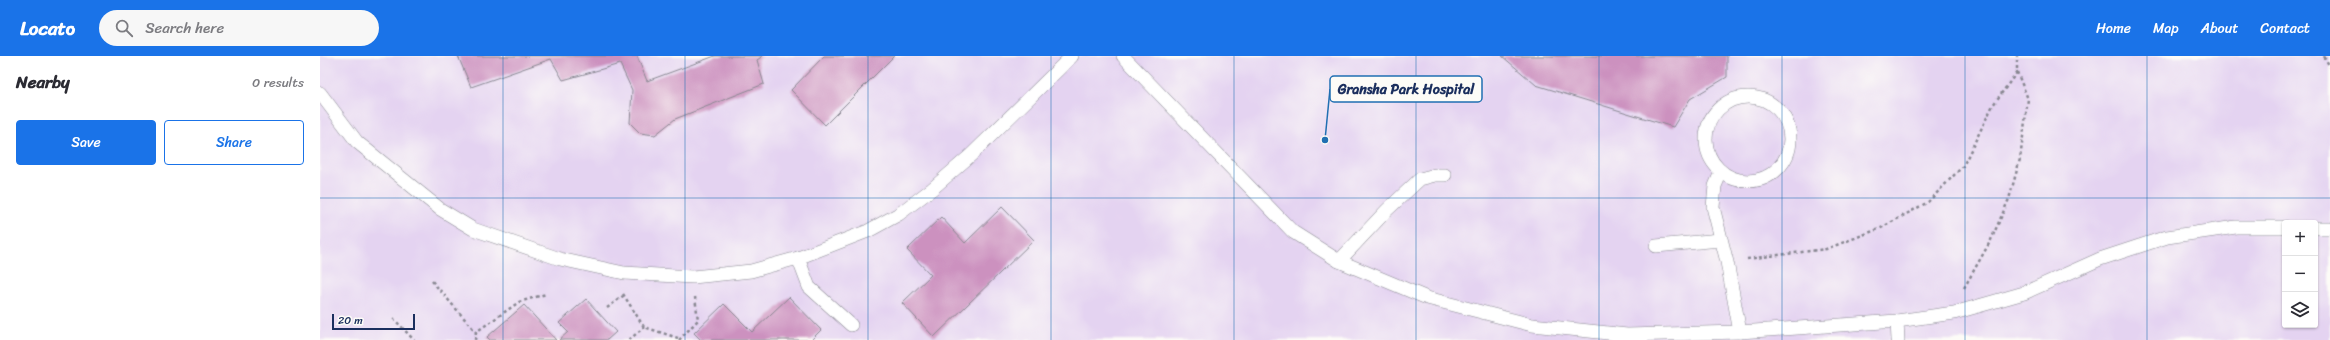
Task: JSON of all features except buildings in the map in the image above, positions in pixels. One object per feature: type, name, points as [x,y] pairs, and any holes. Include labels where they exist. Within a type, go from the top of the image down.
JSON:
[{"type":"lane","points":[[320,93],[357,142],[440,209],[473,228],[560,259],[624,273],[693,277],[751,271],[798,258],[868,231],[904,210],[932,189],[971,155],[1072,56]]},
{"type":"lane","points":[[1123,56],[1293,232],[1340,261],[1427,298],[1532,325],[1627,335],[1740,332],[1897,321],[1954,313],[2024,293],[2100,259],[2167,237],[2236,227],[2282,228]]},
{"type":"lane","points":[[1743,97],[1757,98],[1770,103],[1784,118],[1791,137],[1789,151],[1783,164],[1773,174],[1761,180],[1747,182],[1733,179],[1721,172],[1712,162],[1706,148],[1705,134],[1710,120],[1718,109],[1729,100],[1743,97]]},
{"type":"lane","points":[[1721,172],[1715,186],[1713,207],[1720,240],[1727,262],[1740,332]]},
{"type":"lane","points":[[1340,261],[1387,210],[1420,179],[1435,174],[1445,175]]},
{"type":"lane","points":[[2318,228],[2330,228]]},
{"type":"lane","points":[[1656,246],[1720,240]]},
{"type":"lane","points":[[798,258],[810,287],[850,325]]},
{"type":"lane","points":[[1897,321],[1898,340]]},
{"type":"path","points":[[1954,313],[1964,287],[1991,240],[2010,199],[2020,159],[2028,99],[2017,72],[2017,56]]},
{"type":"path","points":[[2324,56],[2330,67]]},
{"type":"path","points":[[1727,262],[1826,249],[1882,228],[1928,202],[1963,166],[1993,105],[2017,72]]},
{"type":"path","points":[[624,273],[623,296],[644,327],[678,339],[698,320],[693,277]]},
{"type":"path","points":[[432,281],[476,332],[475,340]]},
{"type":"path","points":[[476,332],[519,302],[546,294]]},
{"type":"path","points":[[607,308],[623,296]]},
{"type":"path","points":[[393,318],[414,340]]},
{"type":"path","points":[[629,340],[644,327]]},
{"type":"shaded area","points":[[320,56],[2330,56],[2330,340],[320,340]]},
{"type":"place","name":"Gransha Park Hospital","points":[[1325,140]]}]
